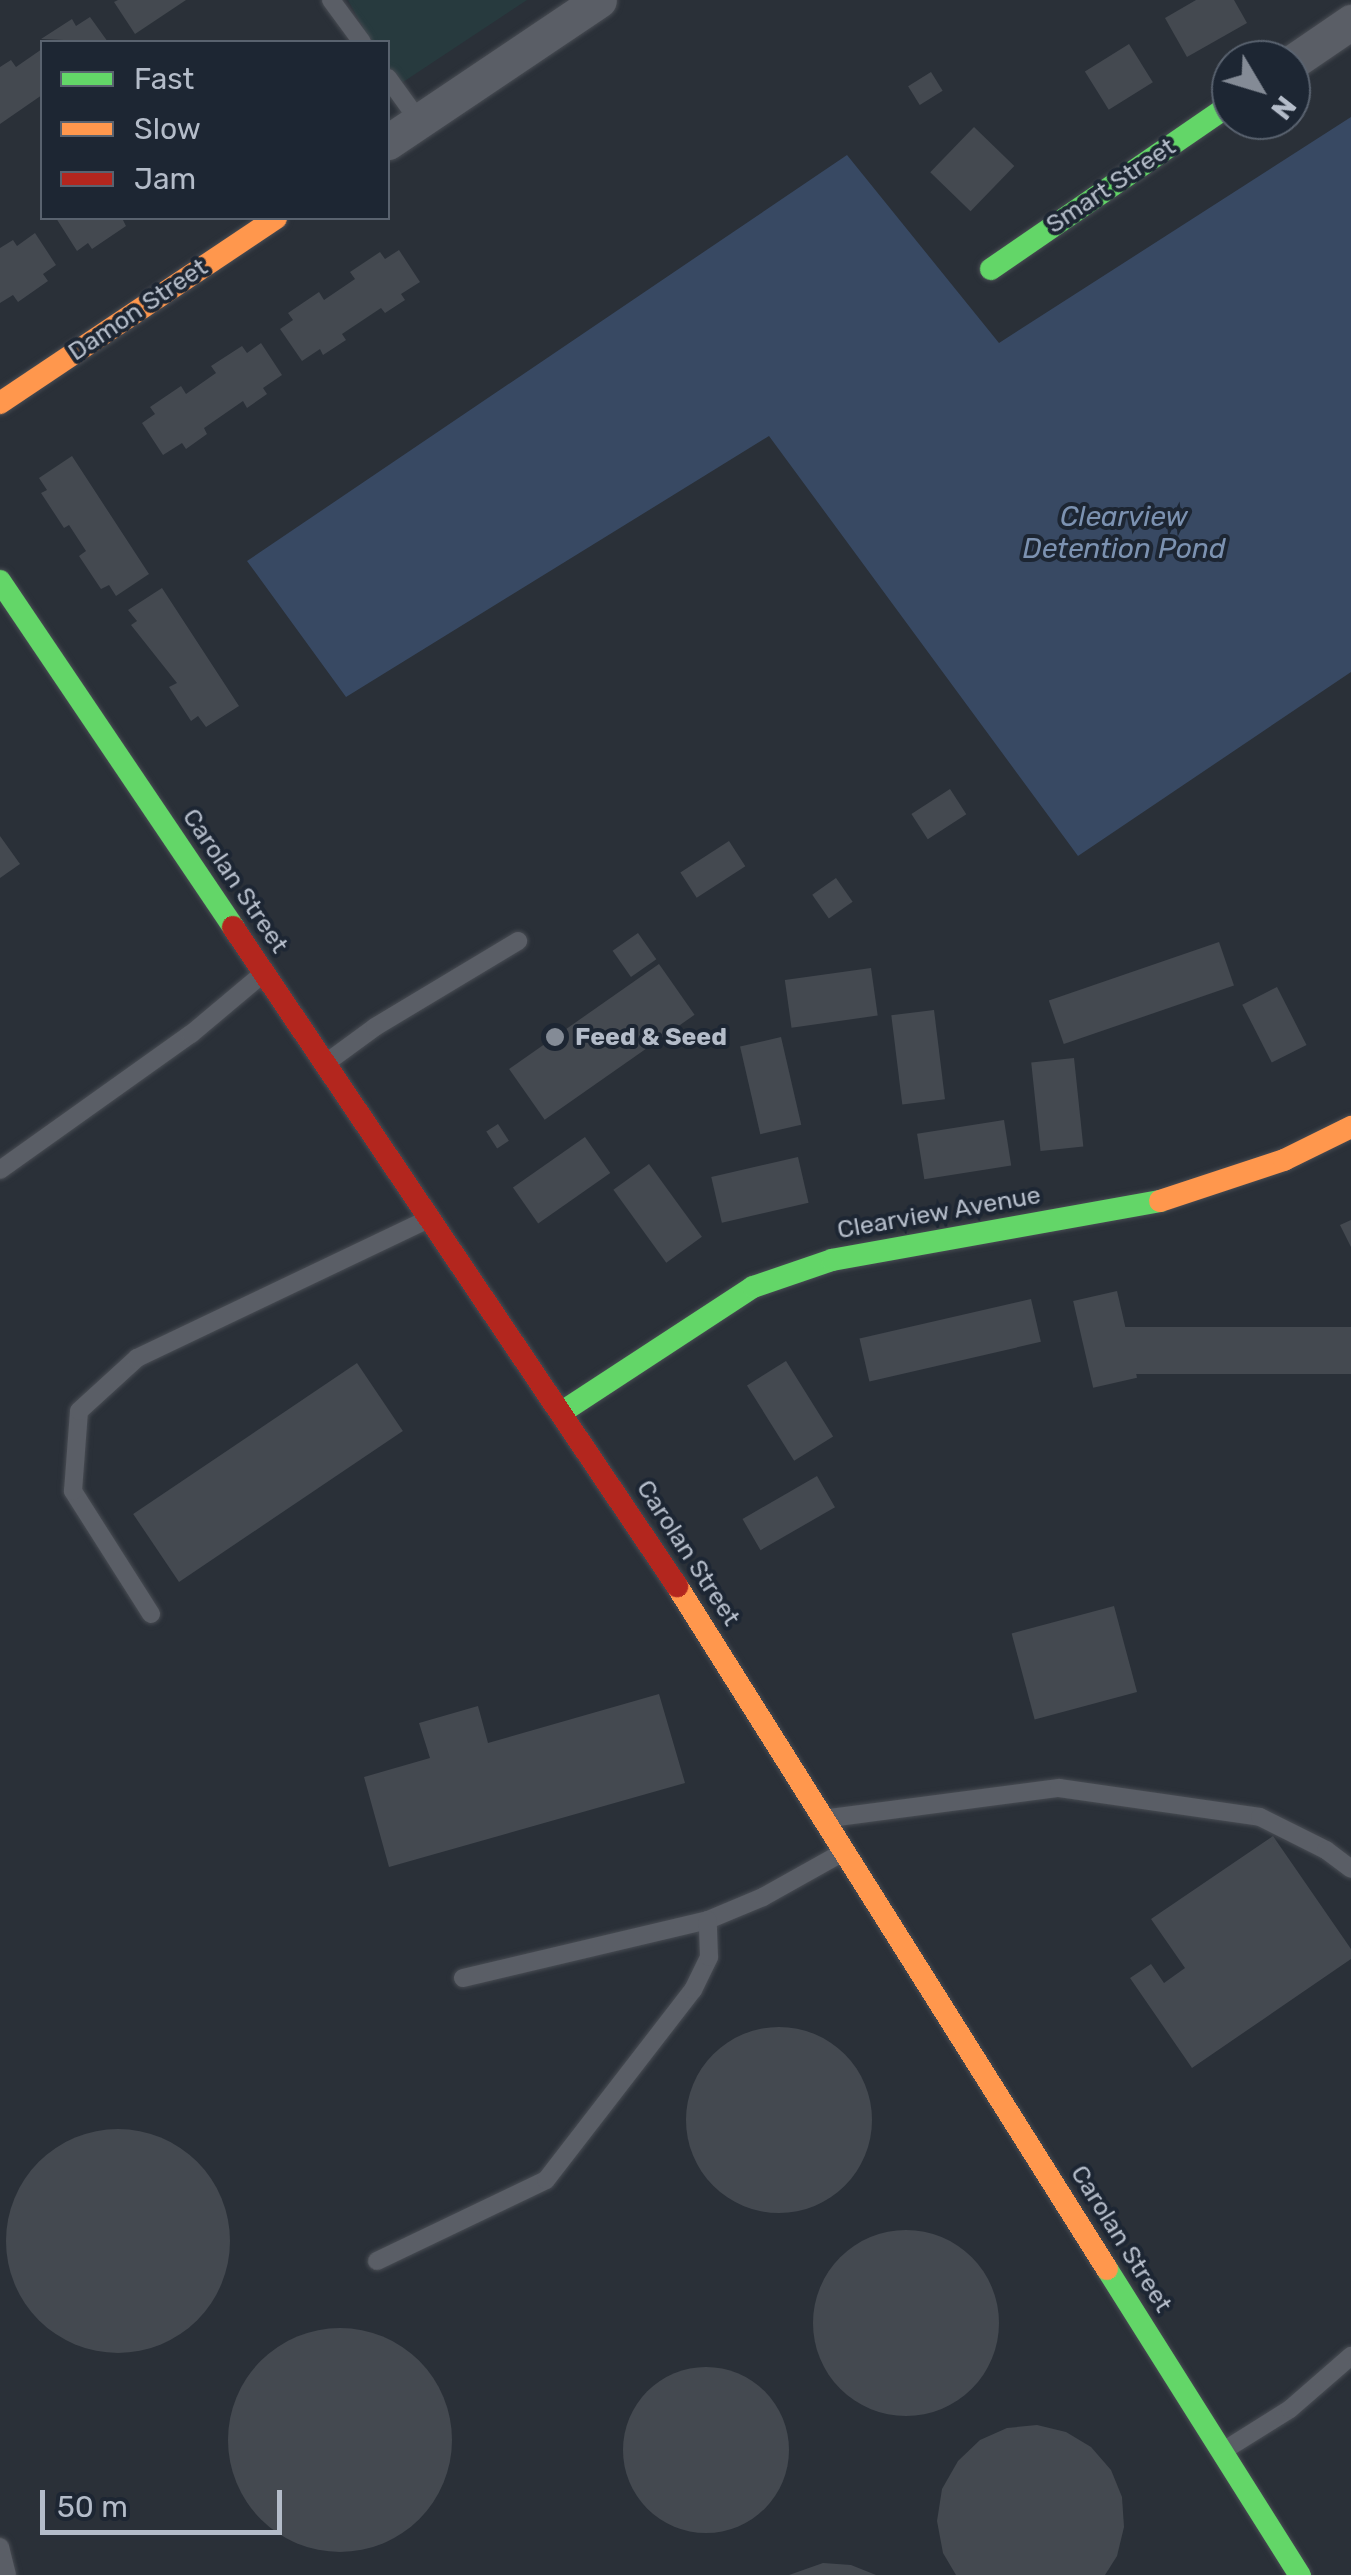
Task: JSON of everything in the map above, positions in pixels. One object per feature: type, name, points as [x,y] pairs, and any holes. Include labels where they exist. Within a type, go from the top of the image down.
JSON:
[{"type":"street","points":[[390,141],[599,0]]},
{"type":"street","points":[[1311,49],[1351,22]]},
{"type":"street","name":"Smart Street","points":[[991,269],[1211,118]]},
{"type":"street","name":"Damon Street","points":[[0,403],[273,220]]},
{"type":"street","name":"Carolan Street","points":[[0,582],[562,1412],[845,1851],[1300,2575]]},
{"type":"street","name":"Clearview Avenue","points":[[562,1412],[752,1287],[832,1260],[1174,1198],[1284,1160],[1351,1127]]},
{"type":"lane","points":[[331,0],[361,40]]},
{"type":"lane","points":[[390,81],[419,121]]},
{"type":"lane","points":[[326,1063],[375,1027],[518,941]]},
{"type":"lane","points":[[0,1170],[190,1034],[264,972]]},
{"type":"lane","points":[[151,1614],[73,1491],[79,1412],[137,1358],[431,1218]]},
{"type":"lane","points":[[824,1819],[1059,1788],[1260,1817],[1326,1850],[1351,1869]]},
{"type":"lane","points":[[462,1978],[708,1920],[764,1898],[845,1851]]},
{"type":"lane","points":[[377,2261],[546,2180],[693,1990],[709,1957],[708,1920]]},
{"type":"lane","points":[[1222,2452],[1290,2408],[1351,2356]]},
{"type":"lane","points":[[0,2547],[7,2575]]},
{"type":"green space","points":[[348,0],[527,0],[394,88],[390,79],[390,40],[370,40]]},
{"type":"water","name":"Clearview Detention Pond","points":[[1351,117],[1351,672],[1078,856],[769,436],[346,697],[247,561],[847,155],[999,343]]},
{"type":"building","points":[[186,0],[135,34],[114,2]]},
{"type":"building","points":[[1196,0],[1234,0],[1247,23],[1187,57],[1165,18]]},
{"type":"building","points":[[90,17],[107,40],[41,39],[72,19],[76,26]]},
{"type":"building","points":[[1129,44],[1153,82],[1109,110],[1085,72]]},
{"type":"building","points":[[40,50],[40,96],[0,124],[0,67],[11,60],[16,67]]},
{"type":"building","points":[[931,72],[943,91],[920,105],[908,86]]},
{"type":"building","points":[[974,127],[1014,166],[971,211],[930,172]]},
{"type":"building","points":[[57,220],[123,220],[126,226],[92,249],[88,243],[77,251]]},
{"type":"building","points":[[35,233],[56,265],[43,274],[48,281],[18,302],[13,295],[0,303],[0,248],[13,240],[17,246]]},
{"type":"building","points":[[399,250],[420,282],[401,294],[405,300],[385,313],[381,308],[342,334],[346,340],[323,355],[320,349],[302,361],[280,329],[293,320],[288,313],[319,292],[324,300],[355,279],[350,272],[380,252],[385,259]]},
{"type":"building","points":[[261,343],[282,375],[263,388],[267,394],[247,408],[243,401],[204,428],[207,434],[186,449],[182,443],[163,455],[142,423],[155,414],[150,407],[181,386],[186,394],[216,373],[211,366],[242,346],[247,353]]},
{"type":"building","points":[[72,456],[149,574],[116,596],[109,585],[101,589],[79,556],[86,551],[69,525],[64,528],[41,493],[47,490],[39,478]]},
{"type":"building","points":[[162,588],[239,706],[206,727],[198,716],[191,721],[169,687],[177,683],[131,625],[137,621],[128,610]]},
{"type":"building","points":[[950,789],[966,814],[928,839],[911,814]]},
{"type":"building","points":[[0,836],[20,864],[0,878]]},
{"type":"building","points":[[729,841],[745,866],[697,898],[680,873]]},
{"type":"building","points":[[836,878],[853,902],[829,918],[812,895]]},
{"type":"building","points":[[638,933],[656,959],[631,977],[613,951]]},
{"type":"building","points":[[1219,942],[1234,985],[1064,1044],[1049,1001]]},
{"type":"building","points":[[659,964],[695,1015],[545,1120],[509,1069]]},
{"type":"building","points":[[871,968],[878,1016],[792,1028],[785,980]]},
{"type":"building","points":[[1277,987],[1307,1045],[1272,1063],[1242,1005]]},
{"type":"building","points":[[934,1010],[945,1099],[902,1105],[891,1015]]},
{"type":"building","points":[[781,1037],[801,1125],[760,1134],[740,1046]]},
{"type":"building","points":[[1074,1058],[1083,1147],[1041,1151],[1031,1062]]},
{"type":"building","points":[[1004,1120],[1011,1165],[924,1179],[917,1134]]},
{"type":"building","points":[[498,1124],[509,1141],[497,1148],[486,1132]]},
{"type":"building","points":[[585,1137],[610,1173],[538,1224],[513,1187]]},
{"type":"building","points":[[798,1157],[809,1203],[722,1223],[711,1177]]},
{"type":"building","points":[[649,1164],[702,1237],[666,1263],[613,1190]]},
{"type":"building","points":[[1351,1220],[1351,1247],[1340,1225]]},
{"type":"building","points":[[1117,1291],[1137,1378],[1093,1388],[1073,1301]]},
{"type":"building","points":[[1031,1299],[1041,1342],[869,1381],[860,1339]]},
{"type":"building","points":[[1116,1327],[1351,1327],[1351,1374],[1116,1374]]},
{"type":"building","points":[[786,1361],[833,1436],[794,1461],[747,1385]]},
{"type":"building","points":[[357,1363],[403,1431],[179,1582],[133,1514]]},
{"type":"building","points":[[817,1476],[835,1507],[761,1550],[743,1519]]},
{"type":"building","points":[[1114,1606],[1137,1692],[1035,1719],[1012,1633]]},
{"type":"building","points":[[659,1694],[685,1783],[389,1867],[364,1777],[430,1758],[419,1723],[478,1706],[488,1743]]},
{"type":"building","points":[[1273,1836],[1351,1949],[1351,1959],[1192,2068],[1130,1978],[1151,1964],[1164,1983],[1185,1968],[1151,1919]]},
{"type":"building","points":[[779,2027],[815,2034],[845,2054],[865,2084],[872,2120],[865,2156],[845,2186],[815,2206],[779,2213],[743,2206],[713,2186],[693,2156],[686,2120],[693,2084],[713,2054],[743,2034]]},
{"type":"building","points":[[118,2129],[161,2138],[197,2162],[221,2198],[230,2241],[221,2284],[197,2320],[161,2344],[118,2353],[75,2344],[39,2320],[15,2284],[6,2241],[15,2198],[39,2162],[75,2138]]},
{"type":"building","points":[[906,2230],[942,2237],[972,2257],[992,2287],[999,2323],[992,2359],[972,2389],[942,2409],[906,2416],[870,2409],[840,2389],[820,2359],[813,2323],[820,2287],[840,2257],[870,2237]]},
{"type":"building","points":[[340,2328],[383,2337],[419,2361],[443,2397],[452,2440],[443,2483],[419,2519],[383,2543],[340,2552],[297,2543],[261,2519],[237,2483],[228,2440],[237,2397],[261,2361],[297,2337]]},
{"type":"building","points":[[706,2367],[738,2373],[765,2391],[783,2418],[789,2450],[783,2482],[765,2509],[738,2527],[706,2533],[674,2527],[647,2509],[629,2482],[623,2450],[629,2418],[647,2391],[674,2373]]},
{"type":"building","points":[[1037,2425],[1066,2432],[1091,2447],[1111,2470],[1122,2497],[1124,2527],[1117,2556],[1105,2575],[956,2575],[943,2553],[937,2521],[942,2489],[958,2461],[980,2440],[1007,2428]]},
{"type":"building","points":[[823,2563],[851,2565],[876,2575],[789,2575]]},
{"type":"traffic: fast","points":[[991,269],[1211,118]]},
{"type":"traffic: fast","points":[[0,581],[233,927]]},
{"type":"traffic: fast","points":[[562,1412],[753,1287],[832,1260],[1160,1201]]},
{"type":"traffic: fast","points":[[1107,2269],[1300,2575]]},
{"type":"traffic: slow","points":[[0,403],[273,220]]},
{"type":"traffic: slow","points":[[1160,1201],[1284,1160],[1351,1127]]},
{"type":"traffic: slow","points":[[677,1586],[1107,2269]]},
{"type":"traffic: jam","points":[[233,927],[677,1586]]},
{"type":"place","name":"Feed & Seed","points":[[555,1037]]}]
